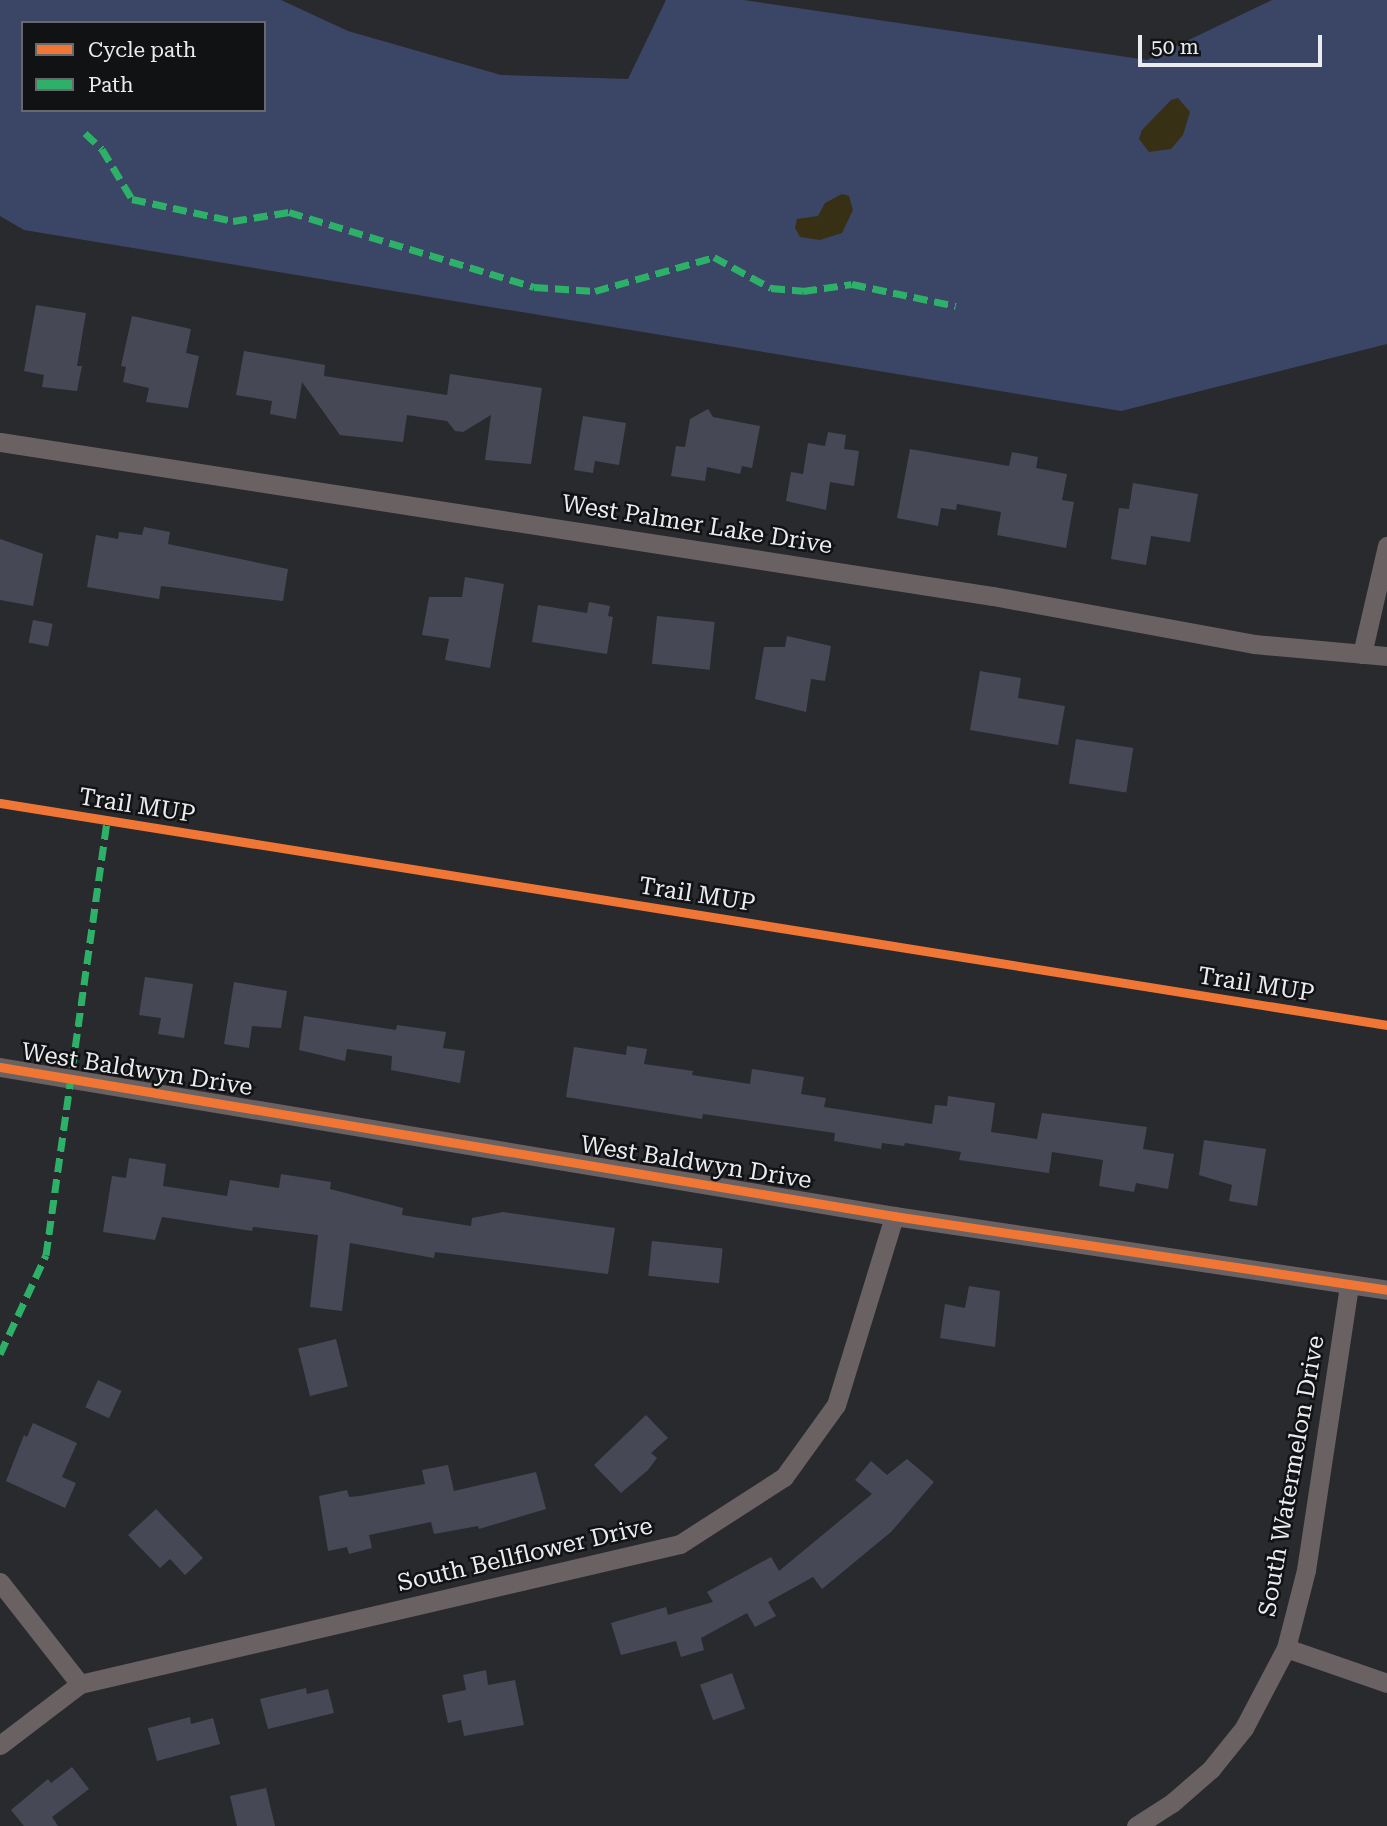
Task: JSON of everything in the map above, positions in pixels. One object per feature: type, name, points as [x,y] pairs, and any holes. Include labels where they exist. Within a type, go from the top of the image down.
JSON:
[{"type":"street","name":"West Palmer Lake Drive","points":[[0,443],[993,596],[1254,645],[1387,656]]},
{"type":"street","points":[[1362,654],[1387,547]]},
{"type":"street","name":"West Baldwyn Drive","points":[[0,1067],[894,1216],[1387,1290]]},
{"type":"street","name":"South Bellflower Drive","points":[[0,1745],[80,1684],[680,1544],[784,1477],[836,1405],[894,1216]]},
{"type":"street","name":"South Watermelon Drive","points":[[1136,1826],[1172,1803],[1211,1769],[1244,1728],[1286,1648],[1306,1570],[1349,1284]]},
{"type":"street","points":[[0,1582],[80,1684]]},
{"type":"street","points":[[1286,1648],[1387,1683]]},
{"type":"shaded area","points":[[0,0],[281,0],[348,31],[501,75],[628,79],[666,0],[744,0],[1147,60],[1272,0],[1387,0],[1387,344],[1121,411],[24,230],[0,216]]},
{"type":"sand","points":[[1178,98],[1190,112],[1183,135],[1171,149],[1149,152],[1139,139],[1142,130],[1171,100]]},
{"type":"sand","points":[[842,194],[849,196],[853,210],[842,233],[820,240],[800,237],[795,228],[797,219],[818,216],[825,203]]},
{"type":"building","points":[[36,305],[86,313],[77,366],[82,366],[77,391],[42,387],[44,375],[24,371]]},
{"type":"building","points":[[132,316],[191,329],[186,353],[199,356],[188,408],[146,402],[149,388],[123,382],[126,367],[121,366]]},
{"type":"building","points":[[244,351],[325,365],[324,376],[447,395],[450,374],[542,388],[531,464],[485,460],[491,415],[463,432],[455,431],[447,421],[407,415],[403,442],[340,435],[302,382],[296,419],[270,414],[272,401],[236,395]]},
{"type":"building","points":[[708,409],[713,417],[760,426],[752,468],[742,466],[740,474],[707,467],[705,481],[671,476],[676,446],[685,447],[690,419]]},
{"type":"building","points":[[583,416],[626,423],[619,465],[595,461],[593,473],[574,470]]},
{"type":"building","points":[[828,432],[846,435],[844,449],[859,451],[854,486],[830,482],[826,510],[786,501],[791,472],[803,474],[808,443],[825,446]]},
{"type":"building","points":[[910,449],[1009,466],[1012,452],[1038,457],[1036,468],[1067,474],[1062,500],[1074,502],[1066,548],[997,535],[1001,512],[957,504],[956,510],[941,508],[938,526],[897,518]]},
{"type":"building","points":[[1133,483],[1198,494],[1190,542],[1151,536],[1146,565],[1111,559],[1119,508],[1129,509]]},
{"type":"building","points":[[144,527],[170,532],[168,544],[288,569],[283,601],[161,586],[159,599],[87,587],[96,535],[118,539],[119,532],[142,535]]},
{"type":"building","points":[[0,539],[43,554],[33,606],[0,600]]},
{"type":"building","points":[[465,577],[504,584],[490,668],[445,660],[449,639],[422,635],[429,597],[462,597]]},
{"type":"building","points":[[589,602],[610,606],[608,616],[613,617],[607,654],[532,642],[538,605],[587,613]]},
{"type":"building","points":[[657,616],[715,622],[710,670],[652,664]]},
{"type":"building","points":[[33,620],[53,624],[48,646],[29,643]]},
{"type":"building","points":[[787,636],[831,646],[825,681],[811,679],[806,712],[755,699],[764,647],[785,647]]},
{"type":"building","points":[[980,671],[1021,678],[1018,698],[1065,706],[1058,745],[970,730]]},
{"type":"building","points":[[1076,739],[1133,748],[1126,793],[1069,783]]},
{"type":"building","points":[[145,977],[193,984],[184,1038],[158,1034],[161,1018],[139,1015]]},
{"type":"building","points":[[234,982],[287,991],[281,1028],[252,1026],[249,1048],[224,1044]]},
{"type":"building","points":[[304,1016],[396,1030],[397,1025],[446,1032],[443,1048],[465,1051],[460,1083],[391,1070],[392,1056],[347,1049],[345,1061],[299,1050]]},
{"type":"building","points":[[627,1046],[647,1049],[644,1064],[693,1071],[692,1075],[750,1084],[752,1069],[804,1077],[801,1094],[826,1098],[824,1107],[932,1124],[935,1105],[947,1106],[948,1096],[995,1103],[991,1132],[1037,1139],[1042,1113],[1147,1127],[1143,1149],[1174,1154],[1168,1189],[1136,1183],[1134,1192],[1099,1186],[1103,1160],[1052,1152],[1049,1173],[959,1160],[961,1152],[905,1143],[904,1146],[882,1143],[881,1149],[834,1141],[835,1133],[703,1114],[702,1119],[566,1097],[574,1047],[626,1055]]},
{"type":"building","points":[[1204,1140],[1266,1149],[1257,1206],[1229,1201],[1232,1185],[1199,1175]]},
{"type":"building","points":[[129,1158],[166,1164],[163,1186],[227,1196],[230,1180],[279,1188],[281,1174],[331,1182],[330,1189],[403,1208],[402,1215],[471,1226],[472,1218],[503,1212],[615,1228],[608,1274],[435,1252],[434,1258],[350,1243],[342,1311],[310,1307],[318,1235],[253,1227],[252,1231],[162,1217],[155,1240],[103,1232],[112,1176],[126,1178]]},
{"type":"building","points":[[652,1241],[723,1248],[719,1283],[648,1276]]},
{"type":"building","points":[[969,1286],[1000,1291],[995,1347],[940,1338],[945,1304],[965,1308]]},
{"type":"building","points":[[336,1339],[348,1387],[310,1396],[298,1348]]},
{"type":"building","points":[[98,1380],[122,1391],[109,1418],[85,1407]]},
{"type":"building","points":[[646,1415],[668,1438],[651,1453],[657,1458],[648,1470],[621,1493],[594,1465]]},
{"type":"building","points":[[33,1423],[77,1443],[62,1477],[76,1483],[65,1508],[6,1481],[24,1435],[27,1437]]},
{"type":"building","points":[[907,1459],[934,1482],[891,1532],[822,1589],[813,1577],[768,1602],[776,1616],[755,1627],[747,1613],[701,1638],[704,1650],[681,1657],[676,1641],[621,1655],[611,1623],[666,1607],[668,1615],[713,1602],[707,1592],[771,1557],[779,1571],[872,1494],[855,1480],[871,1461],[887,1475]]},
{"type":"building","points":[[448,1465],[454,1491],[536,1472],[546,1509],[479,1529],[478,1526],[434,1534],[431,1522],[369,1535],[372,1548],[349,1554],[347,1547],[328,1551],[319,1496],[347,1490],[349,1497],[360,1496],[425,1484],[422,1470]]},
{"type":"building","points":[[156,1509],[203,1558],[185,1575],[170,1559],[160,1568],[128,1535]]},
{"type":"building","points":[[486,1670],[488,1685],[515,1680],[524,1725],[464,1736],[461,1720],[448,1723],[442,1695],[466,1690],[463,1675]]},
{"type":"building","points":[[732,1673],[745,1709],[713,1720],[700,1685]]},
{"type":"building","points":[[306,1688],[307,1694],[328,1689],[334,1713],[268,1729],[260,1699]]},
{"type":"building","points":[[190,1717],[191,1724],[213,1718],[220,1744],[157,1761],[148,1728]]},
{"type":"building","points":[[72,1767],[89,1789],[52,1817],[58,1826],[24,1826],[11,1810],[48,1779],[51,1783]]},
{"type":"building","points":[[266,1788],[275,1826],[237,1826],[230,1796]]},
{"type":"marked path","points":[[85,133],[102,149],[132,199],[233,221],[289,212],[534,287],[595,291],[714,257],[771,288],[803,291],[852,284],[956,306]]},
{"type":"marked path","points":[[0,1354],[46,1255],[107,821]]},
{"type":"cycle path","name":"Trail MUP","points":[[0,803],[1387,1025]]},
{"type":"cycle path","points":[[0,1067],[894,1216],[1387,1290]]}]
